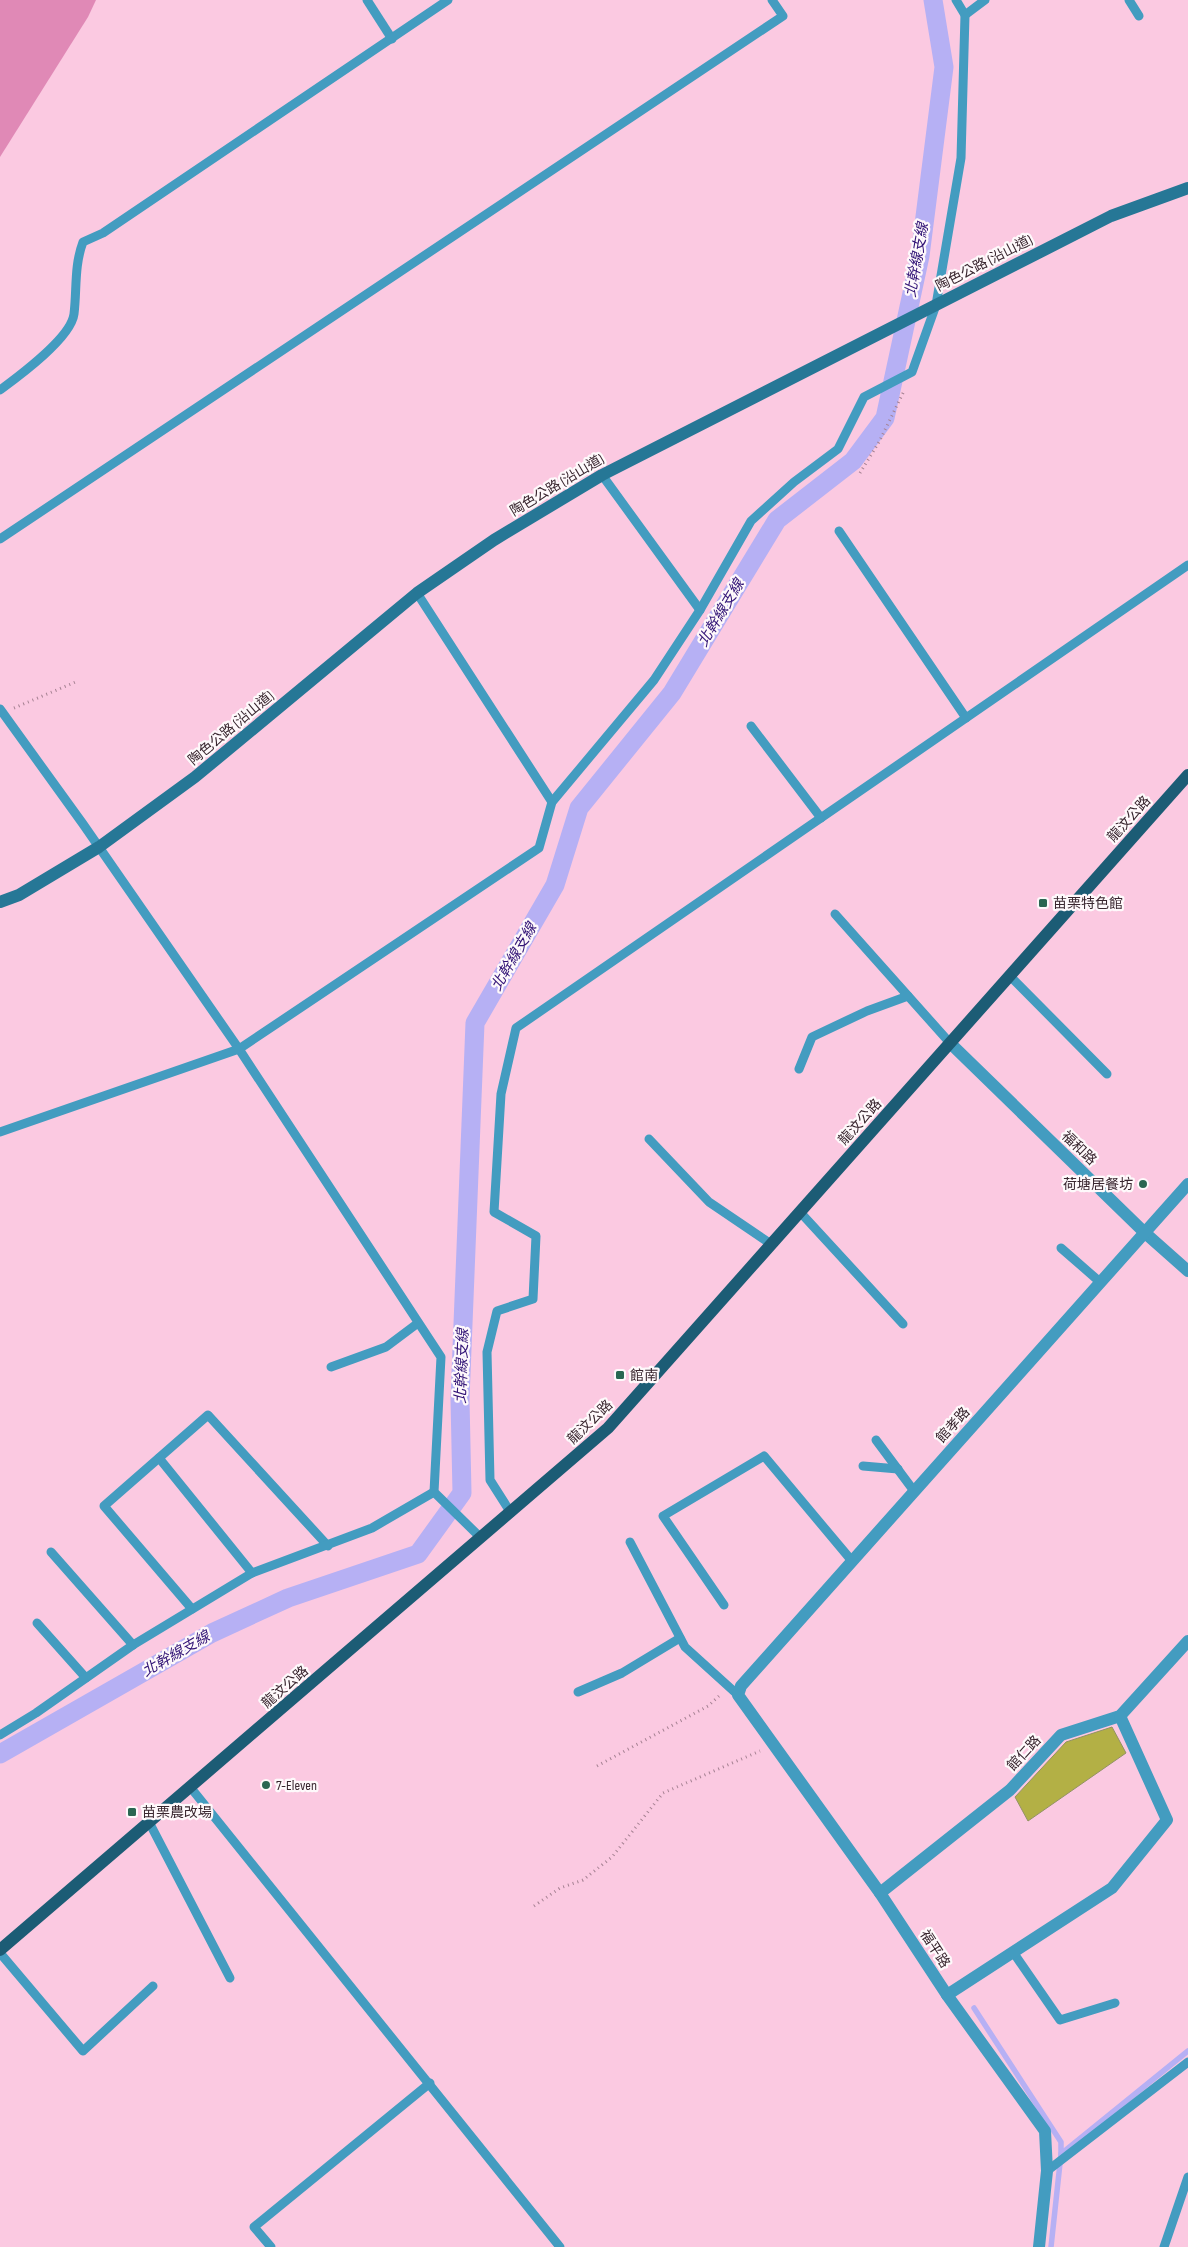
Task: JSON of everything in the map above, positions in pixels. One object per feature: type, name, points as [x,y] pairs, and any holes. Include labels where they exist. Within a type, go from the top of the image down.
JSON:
[{"type":"main road","name":"陶色公路 (沿山道)","points":[[0,902],[19,895],[99,847],[195,777],[418,593],[494,540],[602,475],[1111,216],[1188,188]]},
{"type":"main road","name":"龍汶公路","points":[[0,1952],[608,1428],[1188,775]]},
{"type":"street","name":"福和路","points":[[950,1043],[1144,1232],[1188,1271]]},
{"type":"street","name":"館孝路","points":[[736,1690],[1188,1184]]},
{"type":"street","points":[[947,1995],[1112,1888],[1167,1820],[1120,1716],[1188,1641]]},
{"type":"street","name":"福平路","points":[[736,1690],[880,1893],[947,1995],[1045,2131],[1047,2172],[1039,2247]]},
{"type":"street","name":"館仁路","points":[[880,1893],[1010,1790],[1061,1734],[1120,1716]]},
{"type":"lane","points":[[367,0],[392,39]]},
{"type":"lane","points":[[0,390],[32,366],[63,334],[74,317],[76,260],[83,242],[103,233],[448,0]]},
{"type":"lane","points":[[0,539],[782,16],[772,0]]},
{"type":"lane","points":[[0,1132],[238,1049],[539,848],[552,802],[654,680],[700,610],[751,521],[794,482],[838,448],[864,397],[910,373],[936,305],[961,158],[964,14],[956,0]]},
{"type":"lane","points":[[964,14],[985,0]]},
{"type":"lane","points":[[1129,0],[1139,16]]},
{"type":"lane","points":[[602,475],[700,610]]},
{"type":"lane","points":[[839,531],[966,718]]},
{"type":"lane","points":[[510,1513],[490,1480],[487,1352],[497,1312],[533,1298],[536,1236],[494,1212],[501,1094],[516,1028],[1188,565]]},
{"type":"lane","points":[[418,593],[552,802]]},
{"type":"lane","points":[[1,711],[99,847],[238,1049],[441,1357],[434,1492],[481,1538]]},
{"type":"lane","points":[[751,726],[820,818]]},
{"type":"lane","points":[[835,914],[950,1043]]},
{"type":"lane","points":[[1010,976],[1107,1074]]},
{"type":"lane","points":[[799,1069],[812,1038],[867,1011],[908,996]]},
{"type":"lane","points":[[649,1139],[709,1202],[771,1244]]},
{"type":"lane","points":[[800,1212],[903,1324]]},
{"type":"lane","points":[[1061,1248],[1100,1282]]},
{"type":"lane","points":[[331,1367],[386,1347],[418,1323]]},
{"type":"lane","points":[[192,1610],[104,1506],[208,1415],[328,1546]]},
{"type":"lane","points":[[876,1440],[914,1491]]},
{"type":"lane","points":[[724,1605],[663,1516],[764,1456],[852,1561]]},
{"type":"lane","points":[[159,1458],[252,1574]]},
{"type":"lane","points":[[862,1466],[898,1470]]},
{"type":"lane","points":[[0,1735],[36,1714],[133,1645],[252,1574],[372,1528],[434,1492]]},
{"type":"lane","points":[[630,1542],[685,1647],[736,1690]]},
{"type":"lane","points":[[51,1552],[133,1645]]},
{"type":"lane","points":[[37,1623],[86,1678]]},
{"type":"lane","points":[[578,1692],[622,1673],[680,1638]]},
{"type":"lane","points":[[191,1788],[560,2247]]},
{"type":"lane","points":[[149,1822],[230,1978]]},
{"type":"lane","points":[[0,1952],[83,2052],[153,1986]]},
{"type":"lane","points":[[1013,1952],[1060,2020],[1116,2003]]},
{"type":"lane","points":[[1047,2172],[1188,2062]]},
{"type":"lane","points":[[271,2247],[254,2227],[430,2083]]},
{"type":"lane","points":[[1164,2247],[1188,2177]]},
{"type":"path","points":[[860,473],[895,412],[910,373]]},
{"type":"path","points":[[1,711],[78,681]]},
{"type":"path","points":[[597,1766],[736,1690]]},
{"type":"path","points":[[534,1906],[560,1888],[582,1880],[612,1857],[663,1793],[774,1745]]},
{"type":"shaded area","points":[[0,0],[96,0],[88,17],[0,157]]},
{"type":"building","points":[[1112,1727],[1126,1753],[1028,1821],[1015,1797],[1066,1742]]},
{"type":"waterway","name":"北幹線支線","points":[[0,1754],[212,1633],[288,1598],[418,1554],[462,1493],[460,1399],[475,1023],[555,885],[579,808],[672,693],[777,520],[853,461],[885,418],[920,256],[944,67],[933,0]]},
{"type":"waterway","points":[[974,2008],[1061,2142],[1061,2154]]},
{"type":"waterway","points":[[1051,2247],[1061,2154],[1188,2051]]},
{"type":"place","name":"苗栗特色館","points":[[1043,903]]},
{"type":"place","name":"荷塘居餐坊","points":[[1143,1184]]},
{"type":"place","name":"館南","points":[[620,1375]]},
{"type":"place","name":"7-Eleven","points":[[266,1785]]},
{"type":"place","name":"苗栗農改場","points":[[132,1812]]}]
